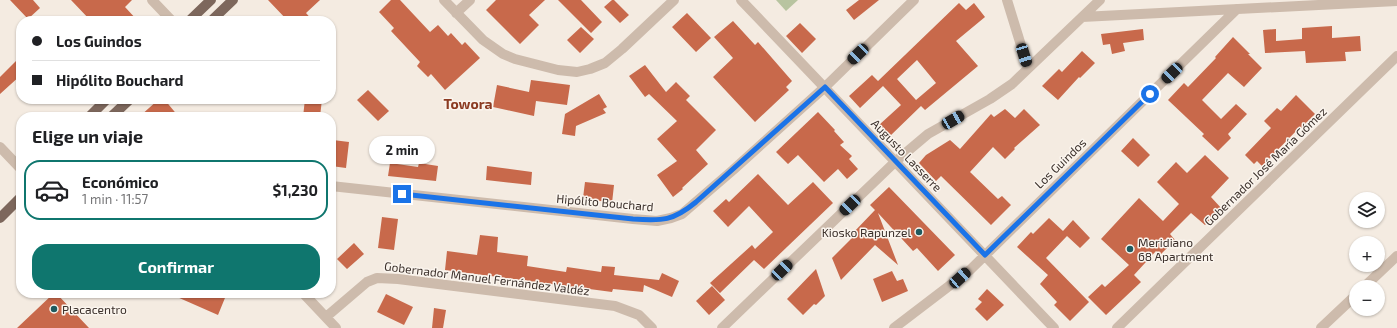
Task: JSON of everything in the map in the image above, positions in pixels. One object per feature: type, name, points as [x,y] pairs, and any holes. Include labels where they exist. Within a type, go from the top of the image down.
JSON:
[{"type":"main road","points":[[194,16],[211,0]]},
{"type":"main road","points":[[216,16],[233,0]]},
{"type":"main road","points":[[94,112],[102,104]]},
{"type":"main road","points":[[116,112],[125,104]]},
{"type":"main road","points":[[0,218],[16,202]]},
{"type":"street","points":[[152,0],[167,16]]},
{"type":"street","points":[[444,0],[483,40],[503,54],[515,59],[558,70],[577,72],[590,70],[604,63],[622,49],[674,0]]},
{"type":"street","points":[[456,13],[470,0]]},
{"type":"street","name":"Augusto Lasserre","points":[[741,0],[1054,328]]},
{"type":"street","name":"Hipólito Bouchard","points":[[336,187],[633,219],[657,221],[671,218],[682,214],[825,87],[914,0]]},
{"type":"street","points":[[1007,0],[1028,68]]},
{"type":"street","points":[[725,327],[896,161],[928,134],[990,99],[1012,84],[1100,0]]},
{"type":"street","points":[[1082,17],[1397,1]]},
{"type":"street","name":"Los Guindos","points":[[894,328],[960,278],[985,255],[1238,9]]},
{"type":"street","name":"Gobernador José María Gómez","points":[[1117,328],[1397,56]]},
{"type":"street","points":[[0,146],[16,164]]},
{"type":"street","points":[[1371,280],[1397,256]]},
{"type":"street","name":"Gobernador Manuel Fernández Valdéz","points":[[326,317],[367,282],[377,278],[406,280],[615,306],[639,315],[652,328]]},
{"type":"street","points":[[308,298],[336,328]]},
{"type":"street","points":[[1321,328],[1349,302]]},
{"type":"green space","points":[[776,0],[798,0],[786,11]]},
{"type":"building","points":[[10,0],[33,0],[40,8],[31,16],[25,16]]},
{"type":"building","points":[[71,0],[132,0],[125,7],[133,16],[86,16]]},
{"type":"building","points":[[268,0],[320,0],[306,13],[309,16],[283,16]]},
{"type":"building","points":[[391,0],[400,0],[430,32],[438,25],[448,36],[451,33],[462,45],[465,42],[480,58],[445,90],[431,74],[428,77],[417,66],[420,62],[391,31],[394,28],[379,12]]},
{"type":"building","points":[[496,0],[545,0],[529,15],[539,25],[520,44],[486,10]]},
{"type":"building","points":[[558,0],[581,0],[602,22],[591,33]]},
{"type":"building","points":[[614,0],[629,15],[620,23],[604,7]]},
{"type":"building","points":[[859,0],[879,0],[854,20],[846,10]]},
{"type":"building","points":[[959,3],[966,10],[974,3],[985,17],[956,41],[978,66],[925,110],[921,106],[890,136],[879,125],[901,105],[883,86],[860,108],[849,96],[872,75],[878,81]],"holes":[[[917,60],[936,83],[916,100],[897,79]]]},
{"type":"building","points":[[687,13],[711,38],[696,52],[672,27]]},
{"type":"building","points":[[733,21],[755,45],[758,42],[792,81],[786,87],[789,90],[755,122],[713,77],[733,58],[714,37]]},
{"type":"building","points":[[800,23],[816,39],[802,53],[786,36]]},
{"type":"building","points":[[1332,26],[1332,38],[1360,36],[1361,51],[1345,52],[1346,61],[1306,63],[1305,51],[1265,53],[1263,30],[1276,29],[1276,41],[1302,39],[1302,28]]},
{"type":"building","points":[[581,27],[594,39],[580,53],[567,40]]},
{"type":"building","points":[[1143,29],[1144,40],[1123,43],[1125,51],[1112,54],[1110,44],[1103,45],[1101,34]]},
{"type":"building","points":[[1233,37],[1262,68],[1244,87],[1228,73],[1202,100],[1221,119],[1236,104],[1247,114],[1228,134],[1231,138],[1218,151],[1202,136],[1204,134],[1168,100],[1184,83],[1188,87],[1216,58],[1215,57]]},
{"type":"building","points":[[1082,51],[1095,63],[1080,78],[1079,77],[1058,100],[1042,86],[1059,69],[1062,72]]},
{"type":"building","points":[[16,61],[16,80],[0,94],[0,77]]},
{"type":"building","points":[[645,65],[666,92],[676,82],[690,96],[686,100],[716,130],[696,150],[708,164],[673,197],[657,175],[677,161],[657,139],[677,121],[649,94],[645,97],[629,76]]},
{"type":"building","points":[[531,80],[570,85],[567,105],[536,101],[534,116],[493,107],[497,85],[529,92]]},
{"type":"building","points":[[368,90],[389,111],[378,121],[357,100]]},
{"type":"building","points":[[599,94],[607,107],[603,109],[606,113],[576,126],[575,136],[562,134],[565,114]]},
{"type":"building","points":[[1296,95],[1315,114],[1301,128],[1300,127],[1262,166],[1257,161],[1254,164],[1245,155],[1271,128],[1264,121],[1277,108],[1281,111]]},
{"type":"building","points":[[153,104],[168,104],[175,112],[145,112]]},
{"type":"building","points":[[304,104],[321,104],[321,112],[304,112]]},
{"type":"building","points":[[1005,109],[1015,118],[1024,109],[1040,125],[1014,148],[1015,149],[1005,159],[993,147],[970,172],[998,199],[1002,196],[1011,205],[991,225],[941,176],[936,181],[919,163],[926,155],[950,140],[960,149],[991,114],[994,117]]},
{"type":"building","points":[[818,112],[844,142],[840,145],[852,156],[849,159],[858,169],[847,179],[838,169],[824,182],[798,155],[788,164],[776,152]]},
{"type":"building","points":[[1133,138],[1150,155],[1138,167],[1121,151]]},
{"type":"building","points":[[336,140],[349,142],[346,168],[336,167]]},
{"type":"building","points":[[1205,155],[1229,178],[1211,197],[1222,209],[1205,225],[1191,213],[1170,234],[1175,240],[1160,255],[1156,251],[1134,275],[1141,282],[1106,315],[1088,297],[1102,284],[1105,287],[1129,265],[1101,239],[1139,198],[1163,221],[1179,204],[1157,182],[1176,162],[1187,173]]},
{"type":"building","points":[[390,163],[418,167],[419,163],[438,166],[436,181],[388,176]]},
{"type":"building","points":[[487,166],[532,172],[531,185],[486,180]]},
{"type":"building","points":[[758,174],[788,205],[813,182],[833,203],[764,269],[754,260],[720,293],[710,283],[752,245],[755,249],[773,232],[749,206],[728,227],[713,211],[726,199],[729,202]]},
{"type":"building","points":[[585,182],[614,185],[612,203],[583,198]]},
{"type":"building","points":[[889,187],[955,255],[938,271],[917,248],[913,251],[878,213],[898,265],[875,245],[841,280],[832,258],[854,236],[852,234],[875,210],[870,205]]},
{"type":"building","points":[[382,217],[398,219],[394,250],[378,248]]},
{"type":"building","points":[[1049,218],[1063,231],[1073,220],[1090,238],[1080,248],[1067,236],[1046,258],[1089,302],[1070,321],[1054,305],[1057,302],[1040,284],[1048,275],[1017,247],[1031,232],[1033,234]]},
{"type":"building","points":[[480,235],[498,237],[497,252],[528,256],[527,266],[566,272],[567,267],[601,272],[602,266],[615,267],[614,275],[659,280],[662,273],[679,281],[672,297],[644,285],[643,292],[613,289],[612,292],[445,270],[447,251],[477,255]]},
{"type":"building","points":[[354,243],[364,254],[347,269],[337,259]]},
{"type":"building","points":[[816,269],[825,296],[803,315],[787,299]]},
{"type":"building","points":[[892,271],[897,281],[903,279],[908,291],[882,302],[873,279]]},
{"type":"building","points":[[712,286],[725,300],[709,315],[696,301]]},
{"type":"building","points":[[987,289],[1004,305],[987,321],[975,309],[982,302],[978,299]]},
{"type":"building","points":[[386,294],[413,307],[404,325],[377,312]]},
{"type":"building","name":"Placacentro","points":[[49,298],[61,298],[89,328],[17,328]]},
{"type":"building","points":[[179,298],[225,298],[218,315]]},
{"type":"building","points":[[434,308],[446,310],[443,328],[432,328]]},
{"type":"place","name":"Kiosko Rapunzel","points":[[919,232]]},
{"type":"place","name":"Meridiano 68 Apartment","points":[[1130,249]]},
{"type":"place","name":"Placacentro","points":[[54,309]]},
{"type":"district","name":"Towora","points":[[468,103]]},
{"type":"route","points":[[402,194],[633,219],[657,221],[671,218],[682,214],[825,87],[985,255],[1150,94]]}]
